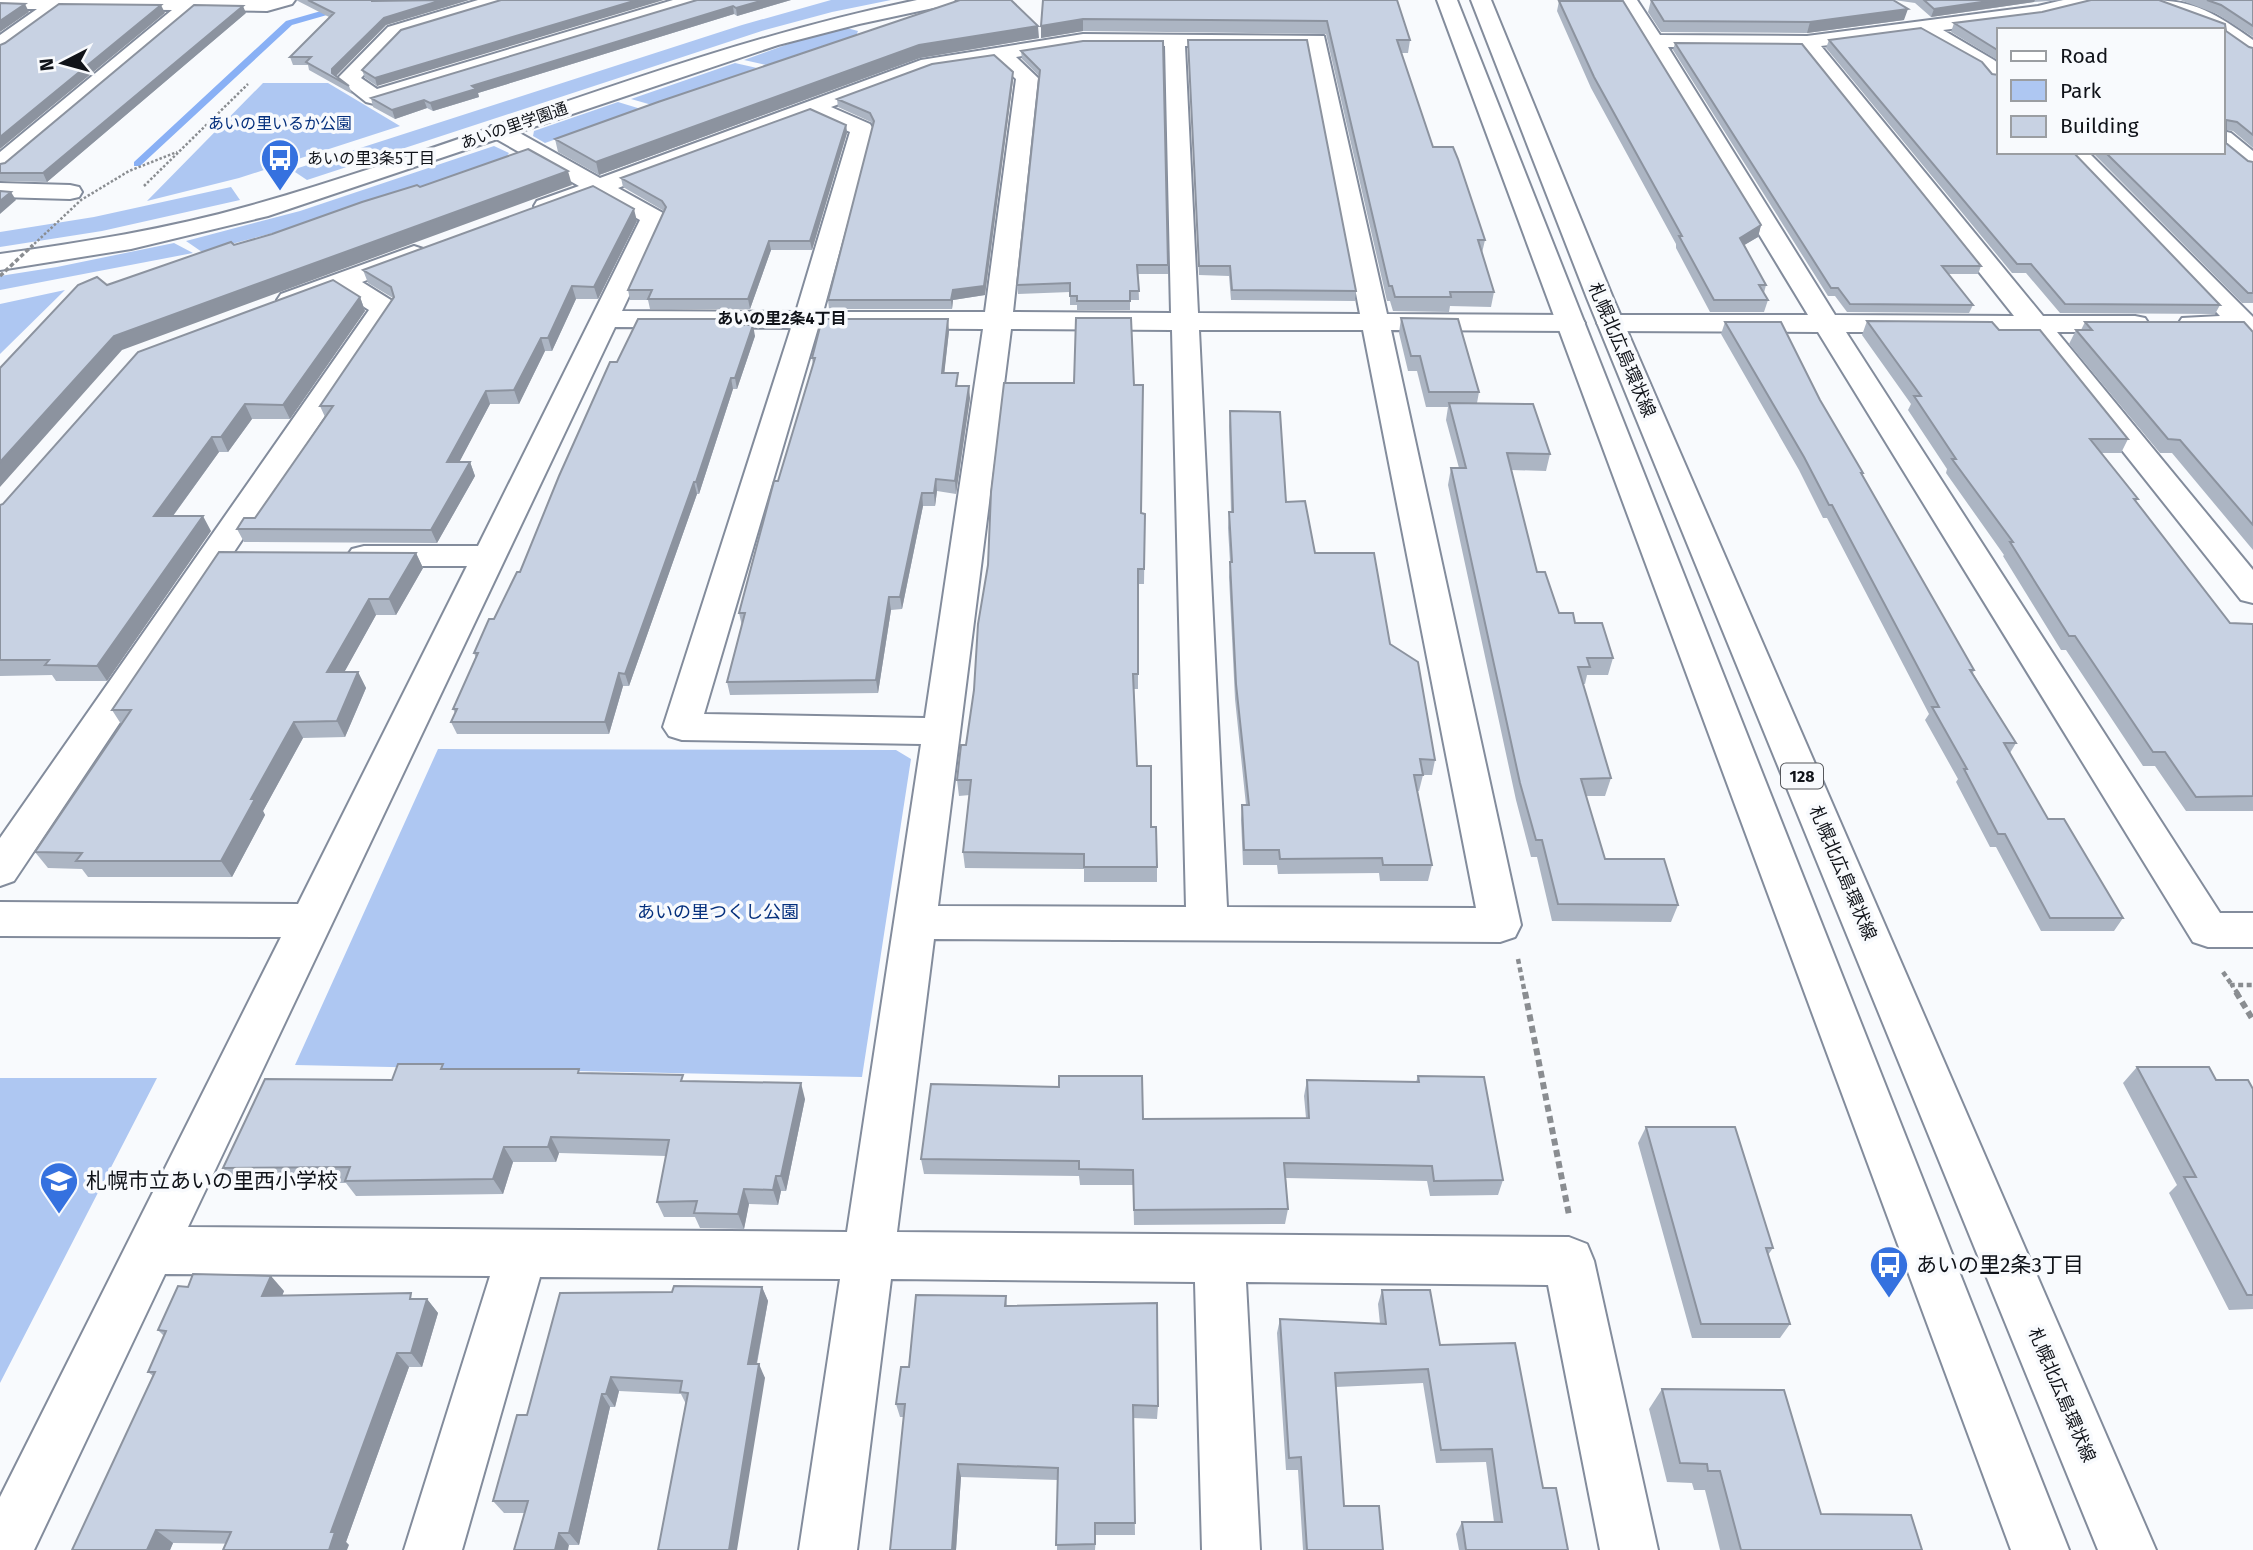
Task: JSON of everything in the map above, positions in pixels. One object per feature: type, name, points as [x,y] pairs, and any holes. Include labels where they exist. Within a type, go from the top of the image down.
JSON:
[{"type":"street","points":[[0,3],[194,2],[267,5],[285,0]]},
{"type":"street","points":[[499,0],[394,31],[348,79],[374,97],[694,0]]},
{"type":"street","name":"あいの里学園通","points":[[0,262],[154,236],[258,211],[812,28],[875,12],[946,0]]},
{"type":"street","name":"札幌北広島環状線","points":[[1447,0],[2040,1550]]},
{"type":"street","name":"札幌北広島環状線","points":[[1480,0],[1611,323],[2127,1550]]},
{"type":"street","points":[[1627,0],[2208,930],[2253,930]]},
{"type":"street","points":[[1654,41],[1807,42],[1917,20],[2050,18],[2086,0]]},
{"type":"street","points":[[2159,0],[2209,18],[2223,28]]},
{"type":"street","points":[[0,45],[59,2]]},
{"type":"street","points":[[0,164],[194,2]]},
{"type":"street","points":[[1917,20],[1987,64],[1997,74]]},
{"type":"street","points":[[2225,29],[2253,49]]},
{"type":"street","points":[[520,215],[929,64],[1083,40],[1317,40],[1500,925],[915,922]]},
{"type":"street","points":[[1175,40],[1207,924]]},
{"type":"street","points":[[1807,42],[2253,592]]},
{"type":"street","points":[[828,1550],[998,321],[1027,78],[1000,53]]},
{"type":"street","points":[[813,107],[862,129],[807,320],[682,727],[941,731]]},
{"type":"street","points":[[4,1550],[654,218],[499,131]]},
{"type":"street","points":[[2225,140],[2253,163]]},
{"type":"street","points":[[2077,154],[2250,328]]},
{"type":"street","points":[[0,190],[70,192]]},
{"type":"street","points":[[264,310],[444,244]]},
{"type":"street","points":[[0,870],[384,309],[342,281]]},
{"type":"street","points":[[606,319],[1571,323]]},
{"type":"street","points":[[1611,323],[1826,322],[2250,328]]},
{"type":"street","points":[[216,555],[257,555]]},
{"type":"street","points":[[338,556],[488,556]]},
{"type":"street","points":[[0,919],[310,921]]},
{"type":"street","points":[[150,1251],[1569,1261],[1629,1550]]},
{"type":"street","points":[[433,1550],[522,1254]]},
{"type":"street","points":[[1220,1260],[1231,1550]]},
{"type":"path","points":[[144,186],[248,84]]},
{"type":"path","points":[[0,276],[81,200],[129,171],[177,152]]},
{"type":"path","points":[[1517,952],[1572,1228]]},
{"type":"path","points":[[2253,985],[2232,985],[2253,1020]]},
{"type":"green space","points":[[831,0],[891,0],[765,30],[307,180],[292,170],[742,25]]},
{"type":"green space","points":[[847,28],[858,31],[856,36],[766,65],[744,60],[791,43]]},
{"type":"green space","points":[[735,63],[757,68],[652,105],[631,99]]},
{"type":"green space","name":"あいの里いるか公園","points":[[263,83],[328,83],[400,126],[239,178],[147,201]]},
{"type":"green space","points":[[618,102],[641,109],[545,143],[533,136],[534,131]]},
{"type":"green space","points":[[494,146],[509,153],[504,160],[314,222],[202,252],[186,241],[300,211]]},
{"type":"green space","points":[[231,187],[240,200],[102,231],[0,247],[0,232],[94,217]]},
{"type":"green space","points":[[174,243],[193,253],[0,290],[0,276]]},
{"type":"green space","points":[[65,290],[0,354],[0,304]]},
{"type":"green space","name":"あいの里つくし公園","points":[[438,749],[896,750],[911,759],[862,1077],[295,1065]]},
{"type":"green space","points":[[0,1078],[157,1078],[0,1383]]},
{"type":"building","points":[[308,0],[442,0],[384,18],[332,69],[332,73],[349,86],[306,62],[311,57],[290,57],[334,13]]},
{"type":"building","points":[[501,0],[637,0],[375,78],[362,70],[401,30]]},
{"type":"building","points":[[697,0],[764,0],[736,8],[733,6],[472,86],[476,89],[430,103],[424,100],[392,110],[371,98]]},
{"type":"building","points":[[960,0],[1011,0],[1038,26],[919,45],[596,162],[555,139],[658,102]]},
{"type":"building","points":[[1043,0],[1397,0],[1410,40],[1397,40],[1433,147],[1453,147],[1458,159],[1485,240],[1478,240],[1494,292],[1450,292],[1451,297],[1395,297],[1392,286],[1389,286],[1327,21],[1083,19],[1041,26]]},
{"type":"building","points":[[1651,0],[1893,0],[1908,9],[1810,22],[1664,21]]},
{"type":"building","points":[[1924,0],[1995,0],[1934,9]]},
{"type":"building","points":[[2091,0],[2159,0],[2225,24],[2226,31],[2253,48],[2253,135],[2237,122],[2226,120],[2226,143],[2253,162],[2253,293],[2248,293],[2107,154],[2225,154],[2225,28],[1997,28],[1997,50],[1954,23],[2042,12]]},
{"type":"building","points":[[2207,0],[2253,0],[2253,26],[2221,5]]},
{"type":"building","points":[[1559,1],[1623,1],[1761,225],[1740,238],[1766,285],[1759,285],[1768,300],[1714,300],[1679,236],[1682,236],[1594,77]]},
{"type":"building","points":[[0,3],[25,4],[0,21]]},
{"type":"building","points":[[59,4],[161,5],[0,137],[0,45]]},
{"type":"building","points":[[194,5],[243,6],[43,173],[0,173],[0,164],[5,163]]},
{"type":"building","points":[[1921,28],[1982,62],[1992,74],[1997,75],[1997,154],[2075,154],[2220,305],[2065,304],[2031,264],[2017,264],[1829,40]]},
{"type":"building","points":[[1188,40],[1307,40],[1356,291],[1232,290],[1230,266],[1199,266]]},
{"type":"building","points":[[1083,41],[1163,41],[1168,265],[1137,265],[1139,291],[1130,291],[1130,301],[1077,301],[1077,296],[1070,296],[1070,283],[1017,285],[1040,70],[1021,51]]},
{"type":"building","points":[[1675,43],[1802,44],[1981,266],[1942,266],[1973,305],[1850,304],[1838,288],[1831,288]]},
{"type":"building","points":[[994,55],[1013,72],[984,286],[953,290],[951,300],[828,300],[874,121],[870,113],[837,99],[932,64]]},
{"type":"building","points":[[810,109],[846,125],[810,241],[769,241],[748,299],[648,299],[652,290],[628,290],[666,207],[662,201],[621,178]]},
{"type":"building","points":[[528,149],[568,171],[114,336],[0,462],[0,368],[78,285],[97,277],[107,285],[231,242],[234,245],[272,234],[362,202],[417,185],[420,187]]},
{"type":"building","points":[[593,186],[634,209],[594,287],[572,286],[548,338],[541,338],[514,390],[486,391],[447,462],[470,462],[431,530],[237,529],[244,518],[255,518],[333,406],[320,406],[394,297],[391,287],[363,270]]},
{"type":"building","points":[[0,191],[11,192],[0,201]]},
{"type":"building","points":[[333,280],[360,297],[283,405],[245,404],[221,437],[212,437],[154,516],[203,516],[97,666],[45,665],[49,660],[0,660],[0,505],[138,352]]},
{"type":"building","points":[[1076,318],[1131,318],[1134,385],[1143,385],[1141,513],[1145,514],[1144,569],[1138,569],[1138,674],[1133,674],[1137,766],[1151,766],[1151,827],[1156,827],[1157,867],[1084,867],[1084,854],[963,852],[971,780],[957,780],[961,745],[966,745],[974,690],[978,624],[988,565],[991,492],[1004,383],[1074,383]]},
{"type":"building","points":[[1401,318],[1458,319],[1479,392],[1429,392],[1420,356],[1411,356]]},
{"type":"building","points":[[638,319],[740,319],[738,325],[753,325],[735,378],[731,378],[696,482],[625,674],[619,673],[605,722],[451,722],[457,709],[453,709],[478,653],[474,653],[489,619],[494,619],[517,572],[520,572],[610,362],[617,362]]},
{"type":"building","points":[[822,319],[948,319],[942,373],[958,373],[956,386],[969,386],[955,481],[936,479],[934,493],[922,493],[900,597],[889,597],[876,680],[727,682],[745,613],[739,613],[774,481],[778,481],[815,358],[812,358]]},
{"type":"building","points":[[1867,321],[1992,322],[1999,330],[2040,330],[2128,439],[2090,439],[2230,623],[2253,624],[2253,796],[2196,797],[2165,752],[2153,752],[2075,636],[2069,636],[2010,542],[2013,542],[1952,459],[1956,459],[1914,396],[1921,396]]},
{"type":"building","points":[[1725,322],[1781,322],[1820,400],[1974,670],[1970,670],[2016,743],[2004,743],[2048,819],[2064,819],[2123,918],[2050,918],[2005,834],[1998,834],[1964,769],[1967,769],[1932,707],[1939,707],[1832,505],[1829,505]]},
{"type":"building","points":[[2085,322],[2244,322],[2253,332],[2253,525],[2180,440],[2168,439],[2076,330],[2092,330]]},
{"type":"building","points":[[1449,403],[1533,404],[1550,454],[1507,453],[1537,572],[1545,572],[1559,613],[1573,613],[1575,623],[1602,623],[1613,658],[1587,658],[1590,667],[1578,667],[1611,778],[1581,779],[1605,859],[1664,859],[1678,905],[1558,904],[1542,840],[1536,840],[1520,783],[1451,468],[1466,468]]},
{"type":"building","points":[[1230,411],[1280,412],[1286,502],[1305,501],[1315,553],[1374,553],[1390,644],[1418,662],[1435,760],[1420,759],[1423,775],[1414,775],[1432,865],[1383,865],[1382,858],[1280,859],[1279,850],[1244,850],[1242,805],[1249,805],[1236,684],[1230,562],[1229,512],[1233,512]]},
{"type":"building","points":[[219,552],[416,553],[389,599],[369,599],[327,672],[358,672],[337,721],[294,722],[251,799],[255,799],[221,861],[76,861],[82,853],[35,852],[131,710],[112,710]]},
{"type":"building","points":[[398,1064],[443,1064],[441,1069],[579,1069],[578,1073],[683,1075],[681,1081],[801,1083],[781,1176],[776,1176],[773,1190],[744,1189],[738,1214],[694,1213],[697,1201],[657,1202],[669,1140],[551,1137],[548,1147],[504,1147],[493,1179],[345,1181],[350,1167],[223,1168],[265,1079],[392,1080]]},
{"type":"building","points":[[2137,1067],[2209,1067],[2216,1080],[2248,1080],[2253,1089],[2253,1295],[2247,1295],[2184,1177],[2196,1177]]},
{"type":"building","points":[[1059,1076],[1142,1076],[1143,1119],[1309,1118],[1307,1080],[1419,1082],[1418,1076],[1484,1077],[1503,1180],[1434,1181],[1432,1166],[1284,1163],[1288,1209],[1134,1210],[1133,1170],[1079,1169],[1079,1161],[921,1159],[931,1084],[1059,1087]]},
{"type":"building","points":[[1646,1127],[1735,1127],[1773,1248],[1766,1248],[1790,1324],[1701,1324]]},
{"type":"building","points":[[193,1274],[271,1276],[262,1296],[411,1293],[410,1299],[427,1299],[411,1353],[397,1353],[331,1532],[335,1532],[329,1550],[223,1550],[231,1532],[156,1530],[147,1550],[72,1550],[155,1372],[148,1372],[166,1331],[158,1330],[178,1286],[188,1287]]},
{"type":"building","points":[[674,1286],[762,1287],[748,1364],[759,1364],[729,1550],[658,1550],[688,1393],[680,1392],[682,1381],[611,1377],[606,1394],[602,1394],[569,1533],[559,1533],[555,1550],[514,1550],[528,1501],[493,1501],[517,1415],[527,1415],[560,1293],[672,1292]]},
{"type":"building","points":[[1382,1290],[1430,1290],[1440,1345],[1515,1343],[1543,1488],[1556,1488],[1568,1550],[1466,1550],[1462,1522],[1502,1522],[1492,1449],[1441,1450],[1428,1369],[1335,1373],[1344,1506],[1379,1506],[1383,1550],[1307,1550],[1301,1457],[1289,1458],[1280,1319],[1386,1324]]},
{"type":"building","points":[[916,1295],[1006,1296],[1005,1306],[1157,1303],[1158,1406],[1133,1405],[1135,1523],[1095,1523],[1095,1544],[1056,1545],[1058,1468],[958,1464],[952,1550],[890,1550],[905,1404],[896,1404],[901,1367],[909,1367]]},
{"type":"building","points":[[1662,1389],[1784,1390],[1821,1514],[1911,1515],[1922,1550],[1741,1550],[1720,1471],[1708,1471],[1707,1464],[1680,1463]]},
{"type":"waterway","points":[[137,164],[289,23],[352,5],[359,0]]},
{"type":"place","name":"あいの里3条5丁目","points":[[280,192]]},
{"type":"place","name":"札幌市立あいの里西小学校","points":[[59,1215]]},
{"type":"place","name":"あいの里2条3丁目","points":[[1889,1299]]},
{"type":"district","name":"あいの里2条4丁目","points":[[782,318]]}]
